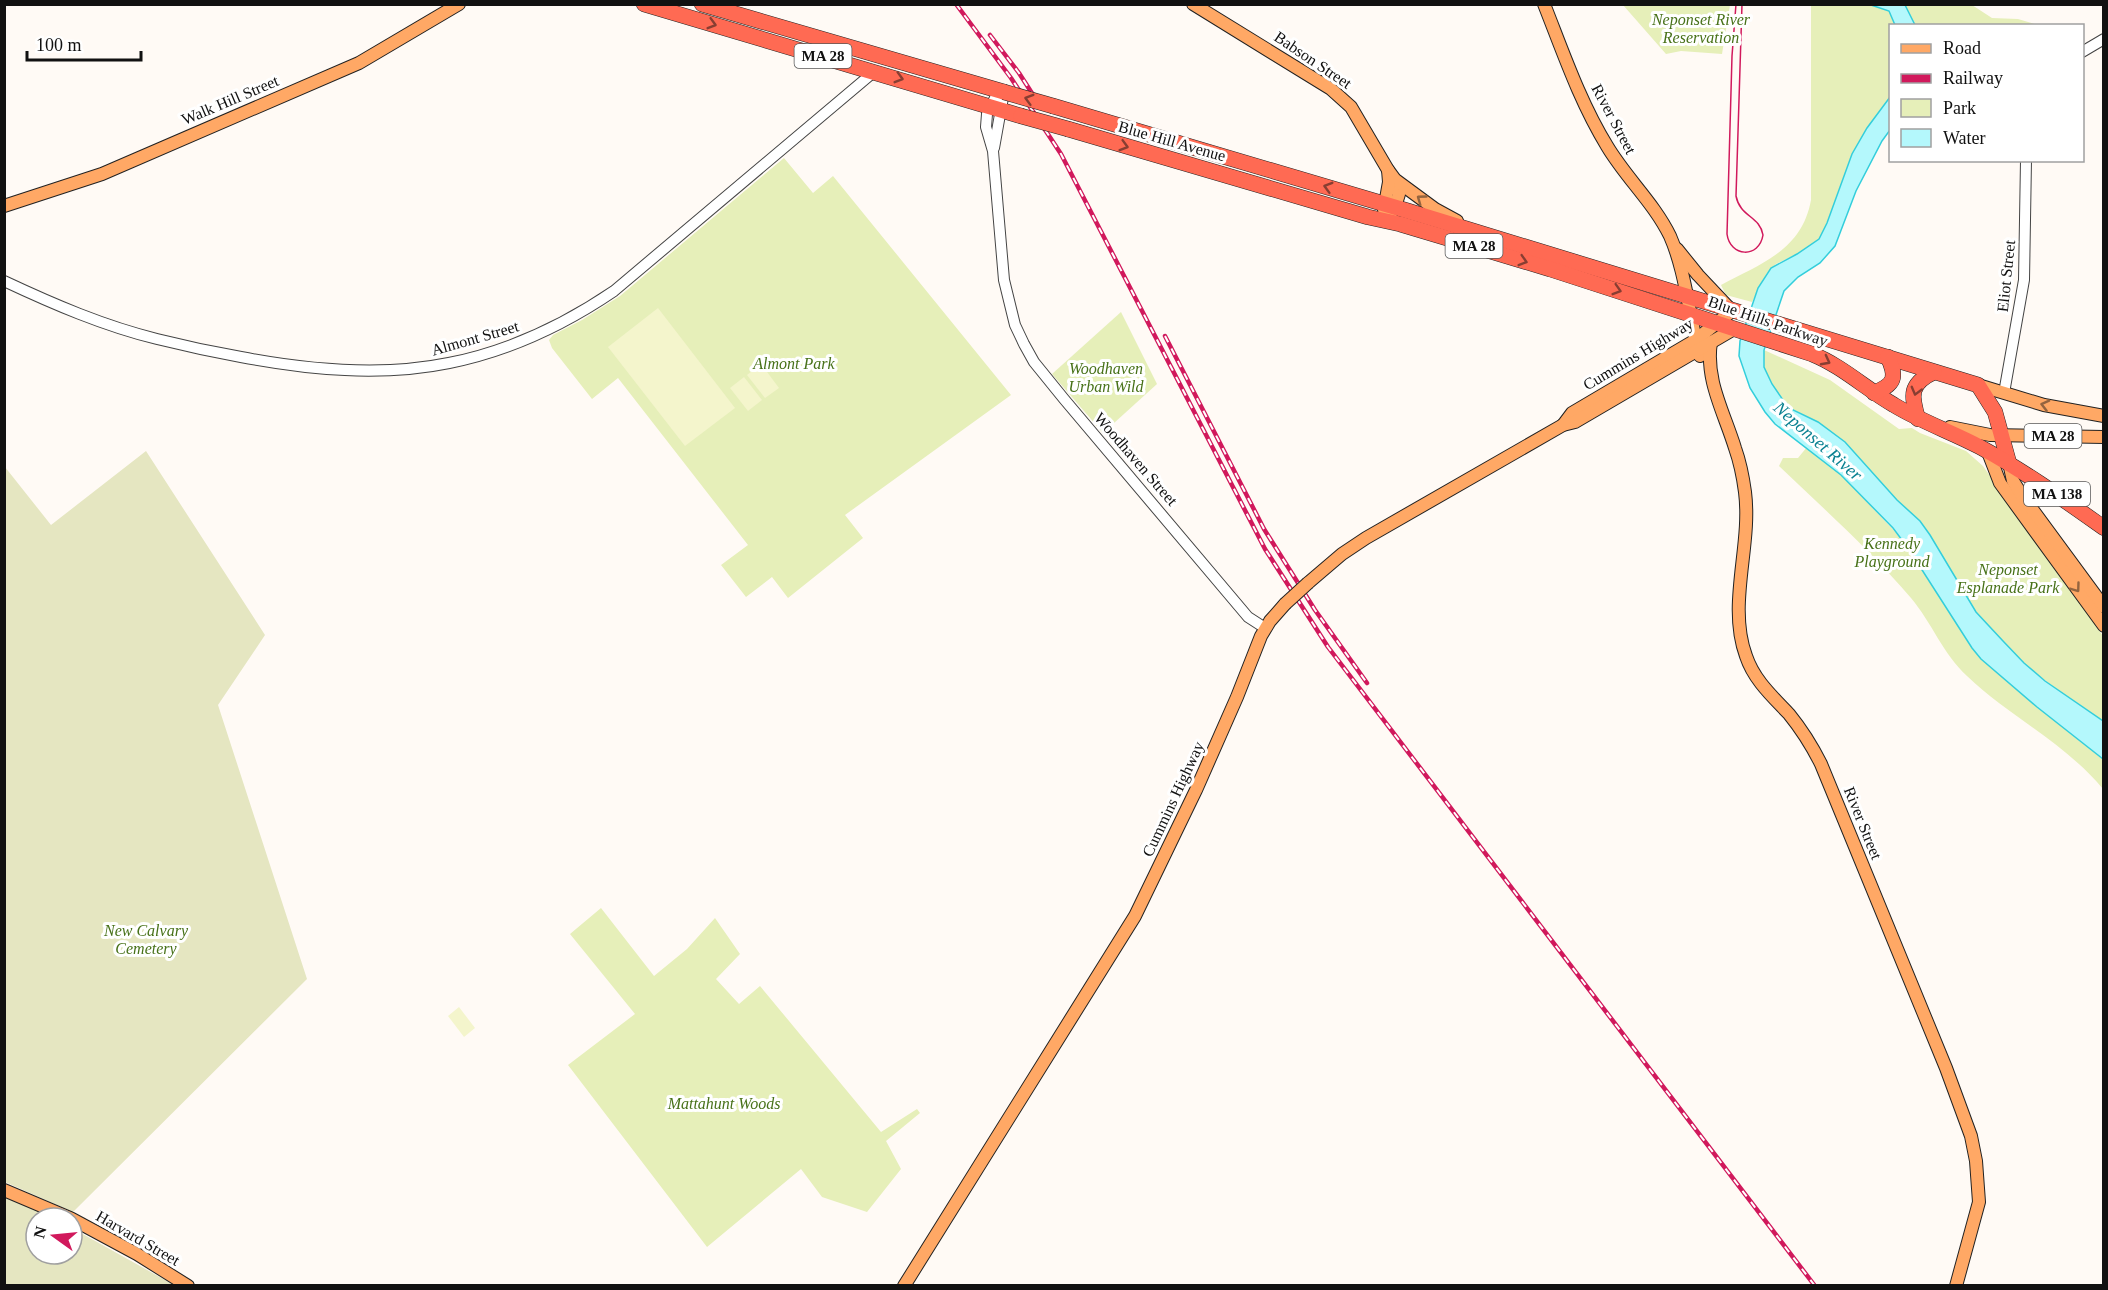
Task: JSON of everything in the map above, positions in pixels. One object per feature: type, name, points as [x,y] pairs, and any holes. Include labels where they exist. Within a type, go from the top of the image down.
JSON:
[{"type":"highway","name":"Blue Hill Avenue","points":[[702,4],[1390,205],[1433,226],[1690,314]]},
{"type":"highway","name":"Blue Hill Avenue","points":[[652,6],[1368,217],[1485,234],[1686,297]]},
{"type":"highway","name":"Blue Hills Parkway","points":[[1686,297],[1978,385]]},
{"type":"highway","name":"Blue Hills Parkway","points":[[1690,314],[1825,359],[1874,393],[1918,419]]},
{"type":"highway","points":[[1874,393],[1888,386],[1893,380],[1894,372],[1888,357]]},
{"type":"highway","points":[[1918,419],[1913,401],[1914,390],[1921,379],[1934,372]]},
{"type":"highway","name":"MA 138","points":[[1978,385],[1994,408],[2009,463]]},
{"type":"highway","name":"MA 138","points":[[1918,419],[2009,463],[2103,528]]},
{"type":"main road","name":"Walk Hill Street","points":[[4,206],[102,174],[359,63],[459,4]]},
{"type":"main road","name":"Babson Street","points":[[1193,4],[1331,89],[1351,106],[1388,171],[1397,181]]},
{"type":"main road","name":"River Street","points":[[1544,4],[1599,133],[1619,164],[1658,214],[1672,241],[1689,265],[1736,312]]},
{"type":"main road","points":[[1386,221],[1390,205],[1388,171]]},
{"type":"main road","points":[[1390,205],[1399,190],[1397,181]]},
{"type":"main road","name":"Blue Hill Avenue","points":[[1397,181],[1438,212],[1485,234]]},
{"type":"main road","name":"River Street","points":[[1672,241],[1698,345],[1736,449],[1745,495],[1746,521],[1740,610],[1742,643],[1746,656],[1758,681],[1800,729],[1821,764],[1949,1076],[1971,1136],[1976,1161],[1979,1202],[1956,1286]]},
{"type":"main road","name":"Cummins Highway","points":[[1698,345],[1717,323],[1736,312]]},
{"type":"main road","name":"Cummins Highway","points":[[904,1286],[1135,916],[1196,790],[1265,628],[1285,604],[1353,546],[1563,424],[1572,413],[1698,345],[1711,342],[1734,329]]},
{"type":"main road","name":"River Street","points":[[1711,342],[1709,361],[1712,381]]},
{"type":"main road","name":"Blue Hills Parkway","points":[[1978,385],[2044,405],[2103,416]]},
{"type":"main road","points":[[2087,414],[2095,426],[2088,436]]},
{"type":"main road","name":"Blue Hills Parkway","points":[[1918,419],[1972,432],[2002,435],[2103,437]]},
{"type":"main road","points":[[1988,452],[2000,483],[2103,626]]},
{"type":"main road","points":[[2009,463],[2013,480],[2021,494],[2103,607]]},
{"type":"main road","name":"Harvard Street","points":[[4,1190],[41,1206]]},
{"type":"main road","name":"Harvard Street","points":[[84,1226],[188,1286]]},
{"type":"street","points":[[2084,51],[2103,39]]},
{"type":"street","name":"Almont Street","points":[[4,281],[112,326],[156,339],[262,361],[309,368],[387,370],[417,368],[465,359],[504,348],[538,334],[573,317],[614,291],[875,71]]},
{"type":"street","name":"Woodhaven Street","points":[[1002,91],[995,108],[987,116],[986,127],[993,151],[1004,280],[1015,325],[1034,362],[1248,617],[1265,628]]},
{"type":"street","name":"Eliot Street","points":[[2004,393],[2024,280],[2026,162]]},
{"type":"green space","name":"Neponset River Reservation","points":[[1623,5],[1730,5],[1722,54],[1681,51],[1666,54]]},
{"type":"green space","points":[[1811,5],[1871,5],[1889,11],[1895,24],[1889,24],[1889,98],[1867,128],[1852,154],[1824,231],[1819,239],[1805,250],[1776,264],[1767,273],[1752,302],[1726,295],[1721,285],[1765,262],[1789,243],[1799,231],[1811,200]]},
{"type":"green space","points":[[1905,5],[1972,5],[1992,18],[2018,19],[2035,24],[1914,24]]},
{"type":"green space","name":"Almont Park","points":[[784,158],[813,193],[833,176],[1011,395],[845,515],[863,538],[788,598],[772,577],[746,597],[721,565],[748,545],[618,378],[592,399],[552,348],[549,340],[553,335],[620,296]]},
{"type":"green space","points":[[658,308],[735,408],[685,446],[608,347]]},
{"type":"green space","name":"Woodhaven Urban Wild","points":[[1121,312],[1157,384],[1103,433],[1052,374]]},
{"type":"green space","name":"Neponset Esplanade Park","points":[[1764,350],[1830,380],[1899,429],[1912,428],[1966,451],[1983,466],[2103,636],[2103,721],[2036,674],[1992,630],[1976,612],[1920,521],[1897,500],[1845,442],[1818,422],[1793,410],[1783,400],[1764,367]]},
{"type":"green space","points":[[761,364],[779,388],[765,398],[747,375]]},
{"type":"green space","points":[[744,377],[762,400],[748,411],[730,388]]},
{"type":"green space","name":"Kennedy Playground","points":[[1807,447],[1841,475],[1904,541],[1981,659],[2103,759],[2103,789],[2072,758],[1967,676],[1951,658],[1911,598],[1896,581],[1847,530],[1779,466],[1783,458],[1798,458]]},
{"type":"green space","name":"New Calvary Cemetery","points":[[146,451],[265,635],[218,705],[307,979],[79,1206],[59,1206],[5,1182],[5,467],[51,525]]},
{"type":"green space","name":"Mattahunt Woods","points":[[601,908],[654,976],[687,949],[715,918],[740,954],[716,979],[739,1004],[760,986],[881,1132],[917,1109],[920,1113],[886,1141],[901,1169],[867,1212],[822,1197],[801,1169],[707,1247],[568,1065],[635,1014],[570,934]]},
{"type":"green space","points":[[459,1007],[475,1028],[464,1037],[448,1016]]},
{"type":"green space","points":[[5,1197],[26,1206],[24,1206],[24,1266],[84,1266],[84,1235],[174,1285],[5,1286]]},
{"type":"water","points":[[1871,5],[1905,5],[1914,24],[1895,24],[1889,11]]},
{"type":"water","name":"Neponset River","points":[[1889,98],[1889,131],[1856,191],[1835,246],[1820,263],[1798,277],[1784,291],[1764,350],[1764,367],[1772,384],[1793,410],[1818,422],[1845,442],[1897,500],[1920,521],[1976,612],[2024,663],[2045,681],[2103,721],[2103,759],[1981,659],[1893,528],[1841,475],[1775,424],[1750,388],[1739,356],[1740,341],[1758,288],[1771,268],[1819,239],[1852,154],[1867,128]]},
{"type":"tram line","points":[[1736,4],[1732,56],[1727,234],[1733,247],[1745,252],[1756,248],[1763,235],[1758,224],[1741,208],[1736,196],[1742,4]]},
{"type":"railway","points":[[956,4],[1011,78],[1061,154],[1265,549],[1328,647],[1815,1286]]},
{"type":"railway","points":[[990,35],[1037,101]]},
{"type":"railway","points":[[1165,336],[1264,529],[1315,610],[1367,683]]}]
